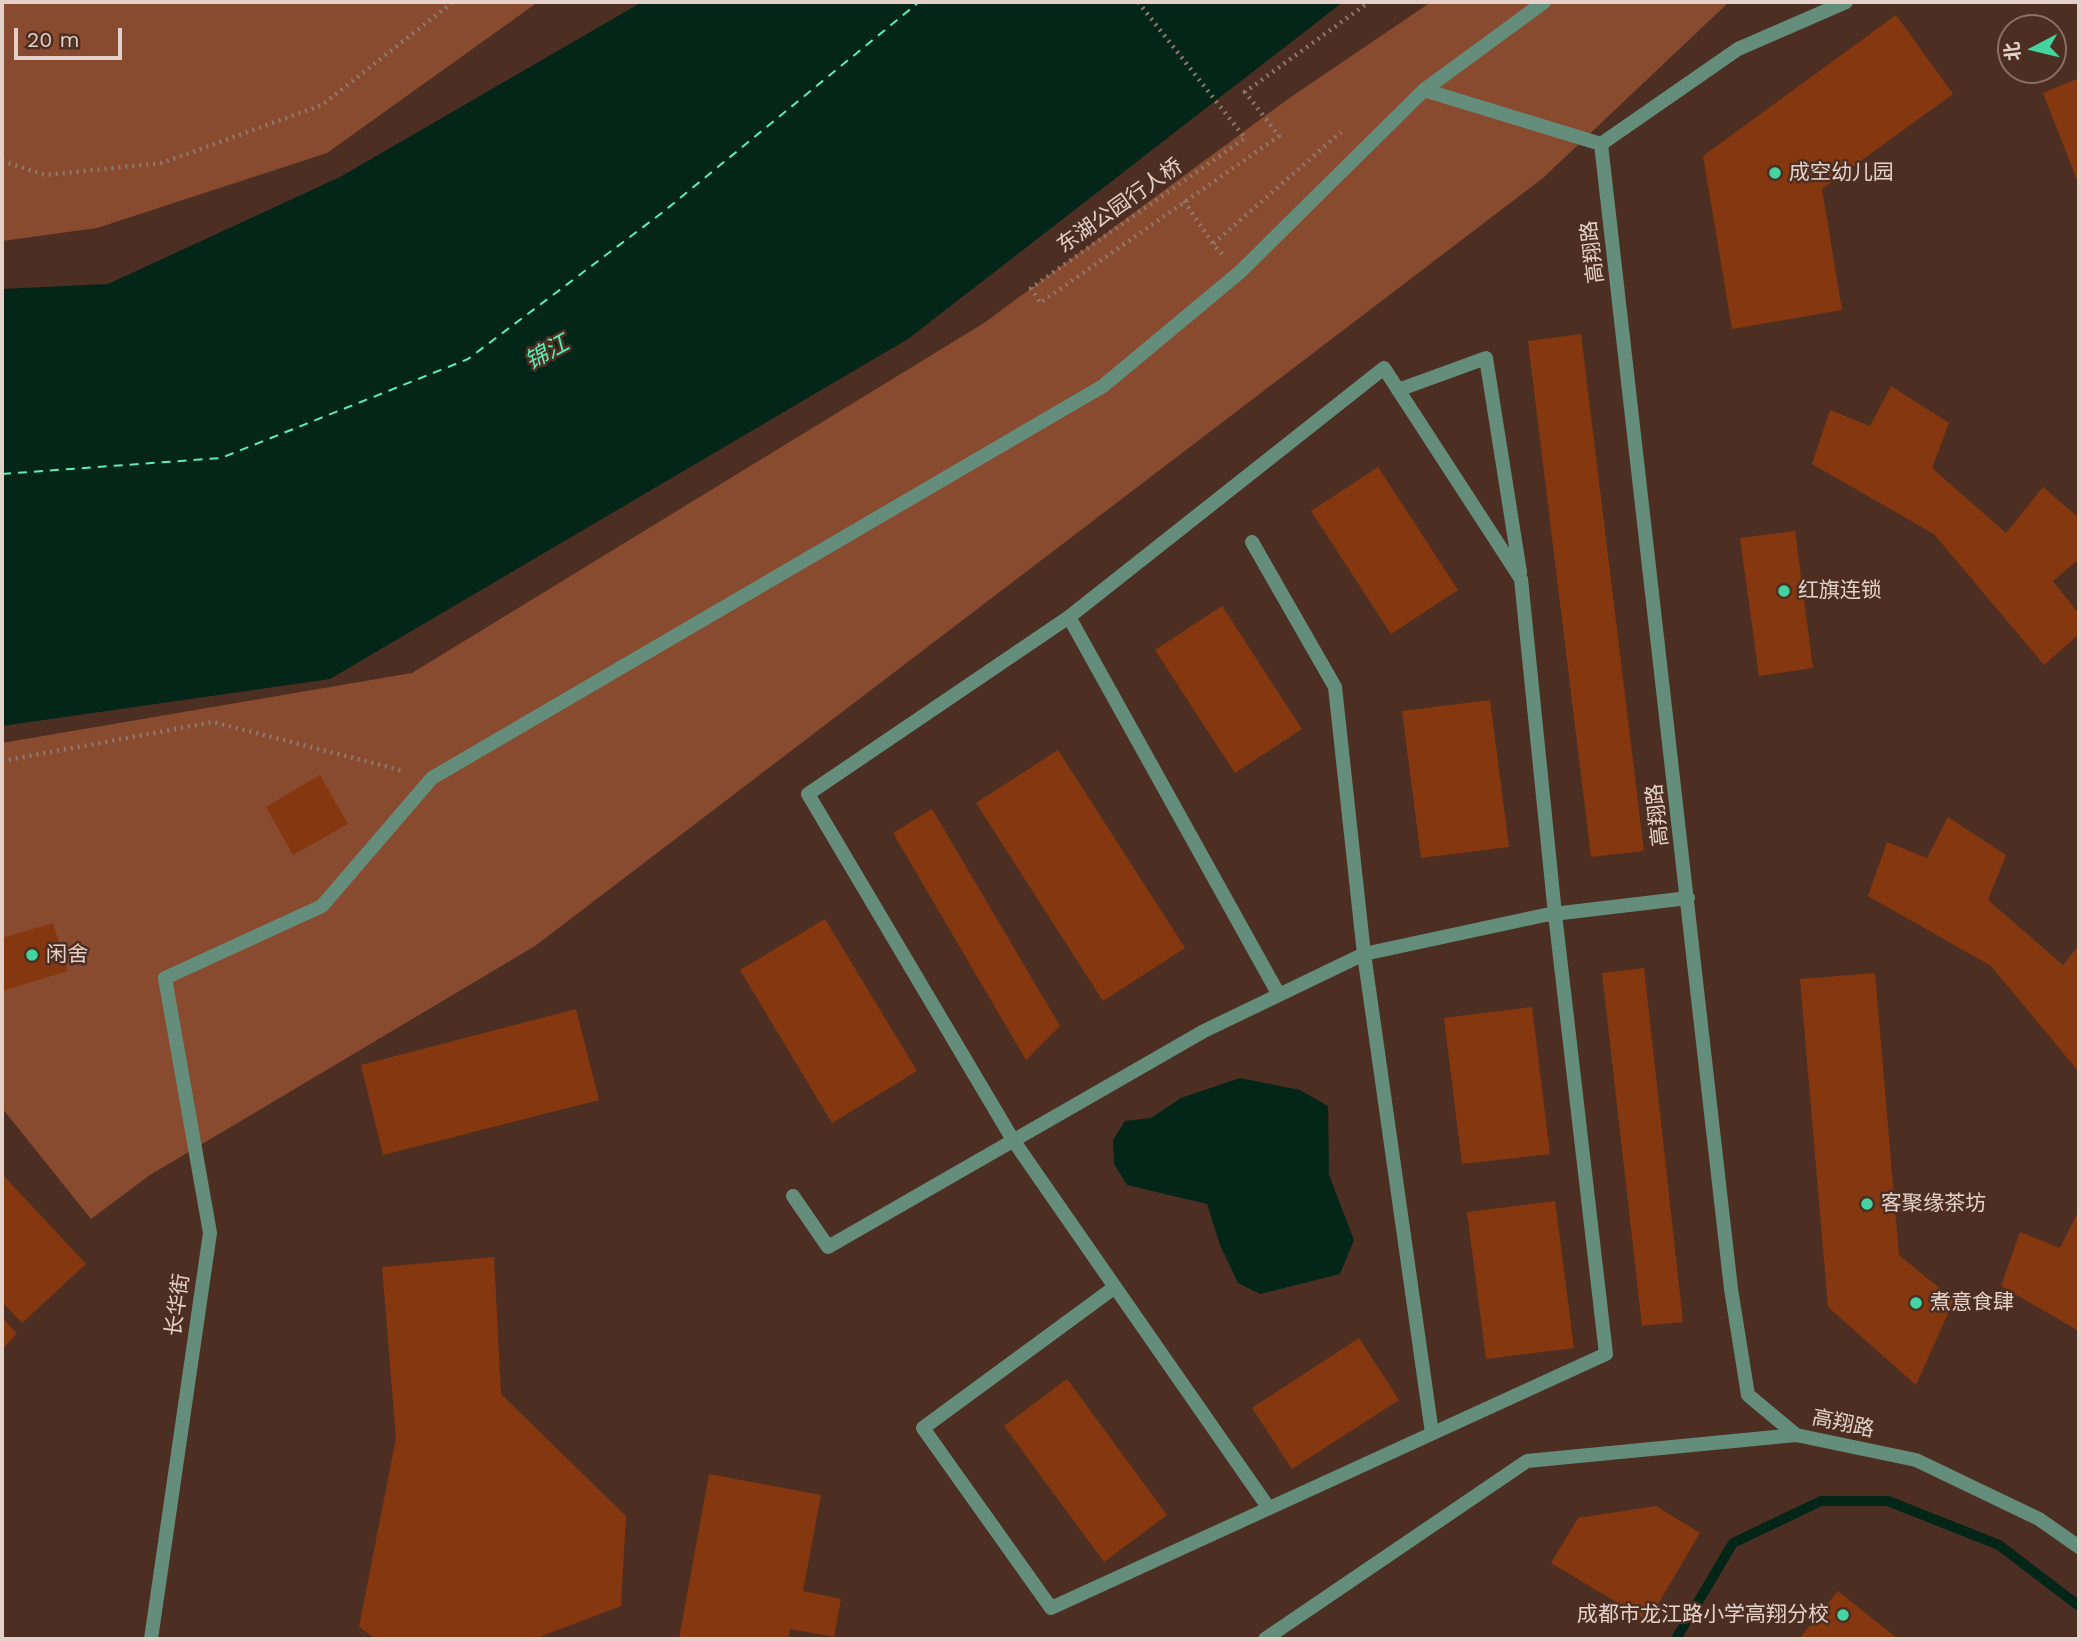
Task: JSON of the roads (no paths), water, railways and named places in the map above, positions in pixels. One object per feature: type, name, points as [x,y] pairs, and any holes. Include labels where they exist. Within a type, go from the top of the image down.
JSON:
[{"type":"street","points":[[1424,90],[1544,2]]},
{"type":"street","points":[[1424,90],[1601,144],[1738,49],[1846,2]]},
{"type":"street","name":"长华街","points":[[151,1639],[210,1233],[164,978],[322,906],[432,778],[1103,386],[1240,272],[1424,90]]},
{"type":"street","name":"高翔路","points":[[1601,144],[1731,1289],[1748,1395],[1796,1435],[1916,1460],[2039,1520],[2079,1547]]},
{"type":"street","points":[[1115,1287],[923,1428],[1051,1608],[1606,1354],[1555,914],[1521,579],[1486,358],[1398,390]]},
{"type":"street","points":[[1268,1507],[1013,1140],[808,794],[1069,617],[1384,368],[1521,579]]},
{"type":"street","points":[[1252,542],[1335,687],[1364,954],[1432,1433]]},
{"type":"street","points":[[1069,617],[1279,995]]},
{"type":"street","points":[[793,1196],[828,1247],[1204,1031],[1364,954],[1555,914],[1688,898]]},
{"type":"street","points":[[1265,1639],[1527,1461],[1796,1435]]},
{"type":"water","name":"锦江","points":[[642,2],[1343,2],[908,339],[330,679],[2,726],[2,289],[108,284],[340,177]]},
{"type":"water","points":[[1240,1078],[1300,1090],[1328,1106],[1329,1175],[1354,1240],[1340,1274],[1260,1294],[1238,1283],[1220,1245],[1207,1204],[1127,1185],[1114,1164],[1113,1140],[1125,1121],[1151,1118],[1181,1098]]},
{"type":"waterway","points":[[1676,1639],[1733,1543],[1821,1501],[1888,1501],[1999,1545],[2079,1606]]},
{"type":"place","name":"成空幼儿园","points":[[1775,173]]},
{"type":"place","name":"红旗连锁","points":[[1784,591]]},
{"type":"place","name":"闲舍","points":[[32,955]]},
{"type":"place","name":"客聚缘茶坊","points":[[1867,1204]]},
{"type":"place","name":"煮意食肆","points":[[1916,1303]]},
{"type":"place","name":"成都市龙江路小学高翔分校","points":[[1843,1615]]}]
